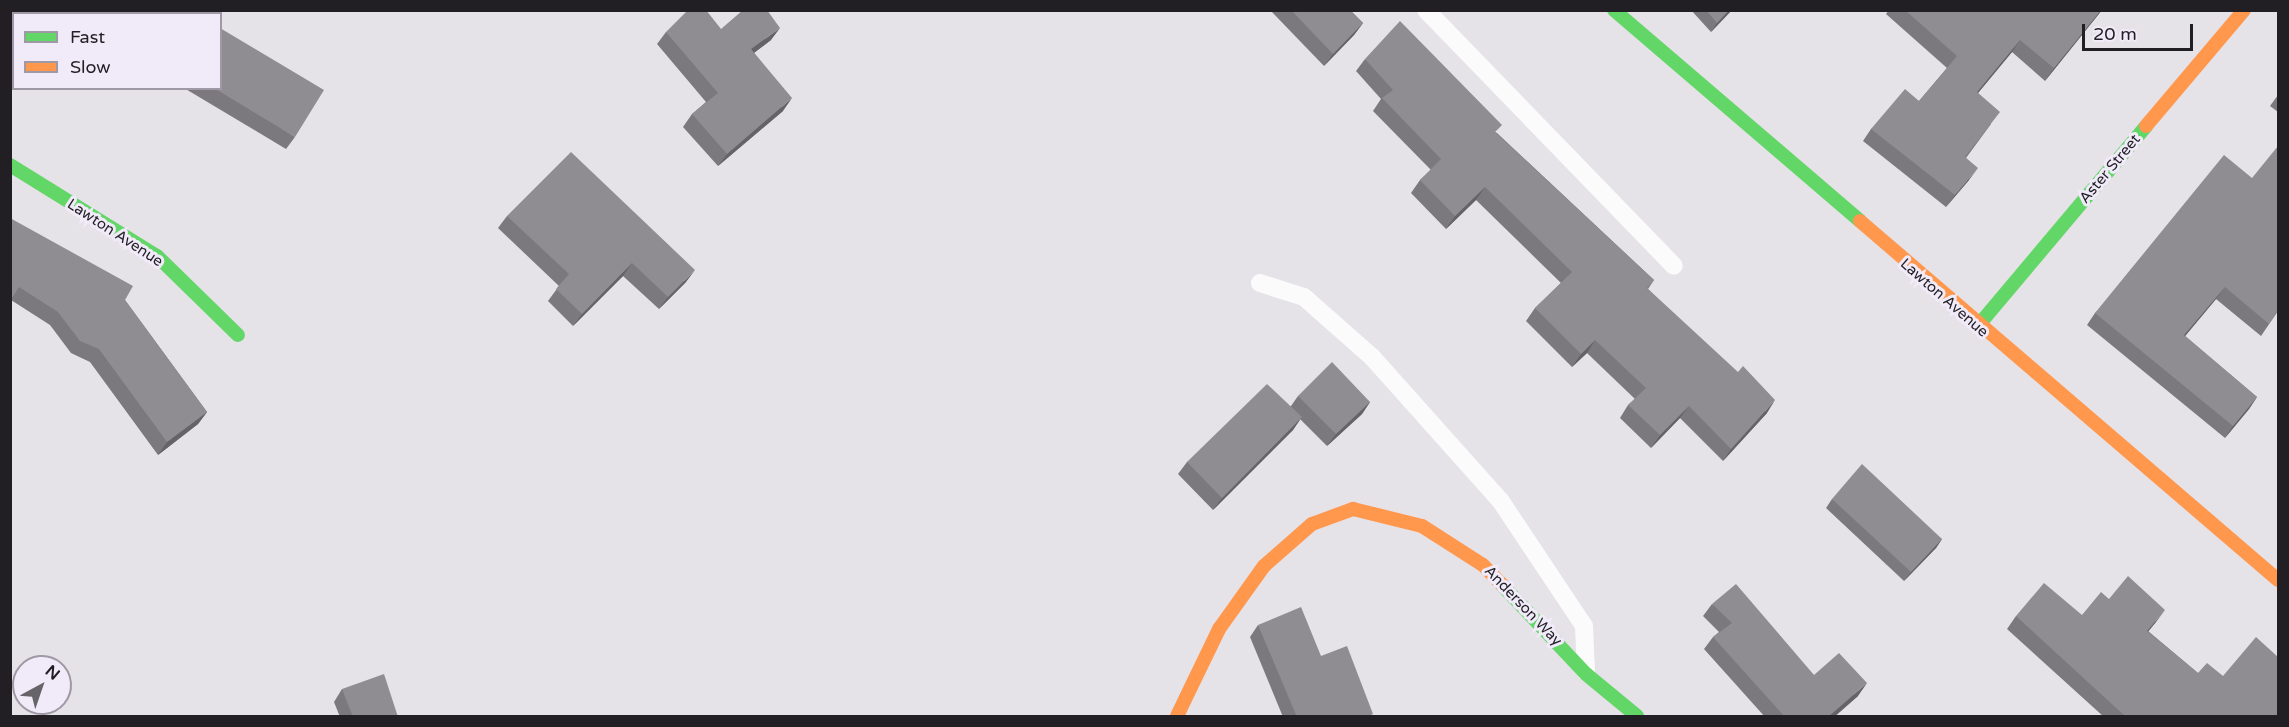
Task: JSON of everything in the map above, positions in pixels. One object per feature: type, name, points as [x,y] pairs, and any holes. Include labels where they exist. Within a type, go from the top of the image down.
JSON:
[{"type":"street","name":"Lawton Avenue","points":[[1614,10],[1977,327],[2278,580]]},
{"type":"street","name":"Aster Street","points":[[1977,327],[2244,10]]},
{"type":"street","name":"Lawton Avenue","points":[[10,165],[157,256],[238,335]]},
{"type":"street","name":"Anderson Way","points":[[1177,717],[1219,629],[1264,566],[1312,524],[1353,509],[1422,526],[1483,565],[1586,674],[1637,717]]},
{"type":"lane","points":[[1426,10],[1674,266]]},
{"type":"lane","points":[[1260,283],[1304,297],[1372,357],[1500,500],[1584,626],[1586,674]]},
{"type":"building","points":[[688,10],[706,10],[721,29],[743,10],[767,10],[780,28],[751,49],[792,98],[727,154],[692,114],[718,93],[666,32]]},
{"type":"building","points":[[1291,10],[1350,10],[1363,23],[1333,54]]},
{"type":"building","points":[[1706,10],[1729,10],[1717,23]]},
{"type":"building","points":[[1905,10],[2101,10],[2054,68],[2020,40],[1977,92],[2000,112],[1965,157],[1978,168],[1955,195],[1871,129],[1905,89],[1919,101],[1957,56]]},
{"type":"building","points":[[1400,21],[1502,125],[1495,132],[1654,280],[1647,288],[1738,372],[1743,366],[1775,400],[1731,449],[1689,406],[1660,435],[1628,405],[1646,388],[1595,340],[1581,354],[1535,308],[1572,272],[1485,187],[1455,216],[1420,180],[1441,159],[1382,98],[1393,90],[1365,59]]},
{"type":"building","points":[[222,29],[324,90],[295,137],[217,90],[222,90]]},
{"type":"building","points":[[2278,146],[2278,311],[2269,324],[2225,287],[2184,335],[2257,397],[2233,426],[2095,313],[2224,155],[2252,178]]},
{"type":"building","points":[[571,152],[695,270],[668,297],[632,263],[582,314],[556,289],[569,274],[507,216]]},
{"type":"building","points":[[10,218],[133,286],[125,300],[207,412],[167,442],[99,349],[80,341],[58,312],[19,287],[10,301]]},
{"type":"building","points":[[1332,362],[1370,402],[1336,434],[1298,396]]},
{"type":"building","points":[[1267,384],[1302,417],[1222,498],[1187,462]]},
{"type":"building","points":[[1862,464],[1942,539],[1911,572],[1832,499]]},
{"type":"building","points":[[2128,576],[2165,610],[2147,631],[2198,673],[2207,663],[2223,676],[2256,637],[2278,657],[2278,717],[2126,717],[2016,616],[2044,583],[2082,615],[2101,592],[2109,599]]},
{"type":"building","points":[[1736,584],[1814,675],[1839,653],[1867,683],[1828,717],[1785,717],[1713,637],[1732,623],[1712,604]]},
{"type":"building","points":[[1301,607],[1321,656],[1347,646],[1373,714],[1367,717],[1297,717],[1258,625]]},
{"type":"building","points":[[384,674],[398,717],[353,717],[342,689]]},
{"type":"traffic: fast","points":[[1614,10],[1860,221]]},
{"type":"traffic: fast","points":[[1977,327],[2146,126]]},
{"type":"traffic: fast","points":[[10,165],[157,256],[238,335]]},
{"type":"traffic: fast","points":[[1503,586],[1586,674],[1637,716]]},
{"type":"traffic: slow","points":[[2146,126],[2244,10]]},
{"type":"traffic: slow","points":[[1860,221],[2278,580]]},
{"type":"traffic: slow","points":[[1177,716],[1219,629],[1264,566],[1312,524],[1353,509],[1422,526],[1483,565],[1503,586]]}]
